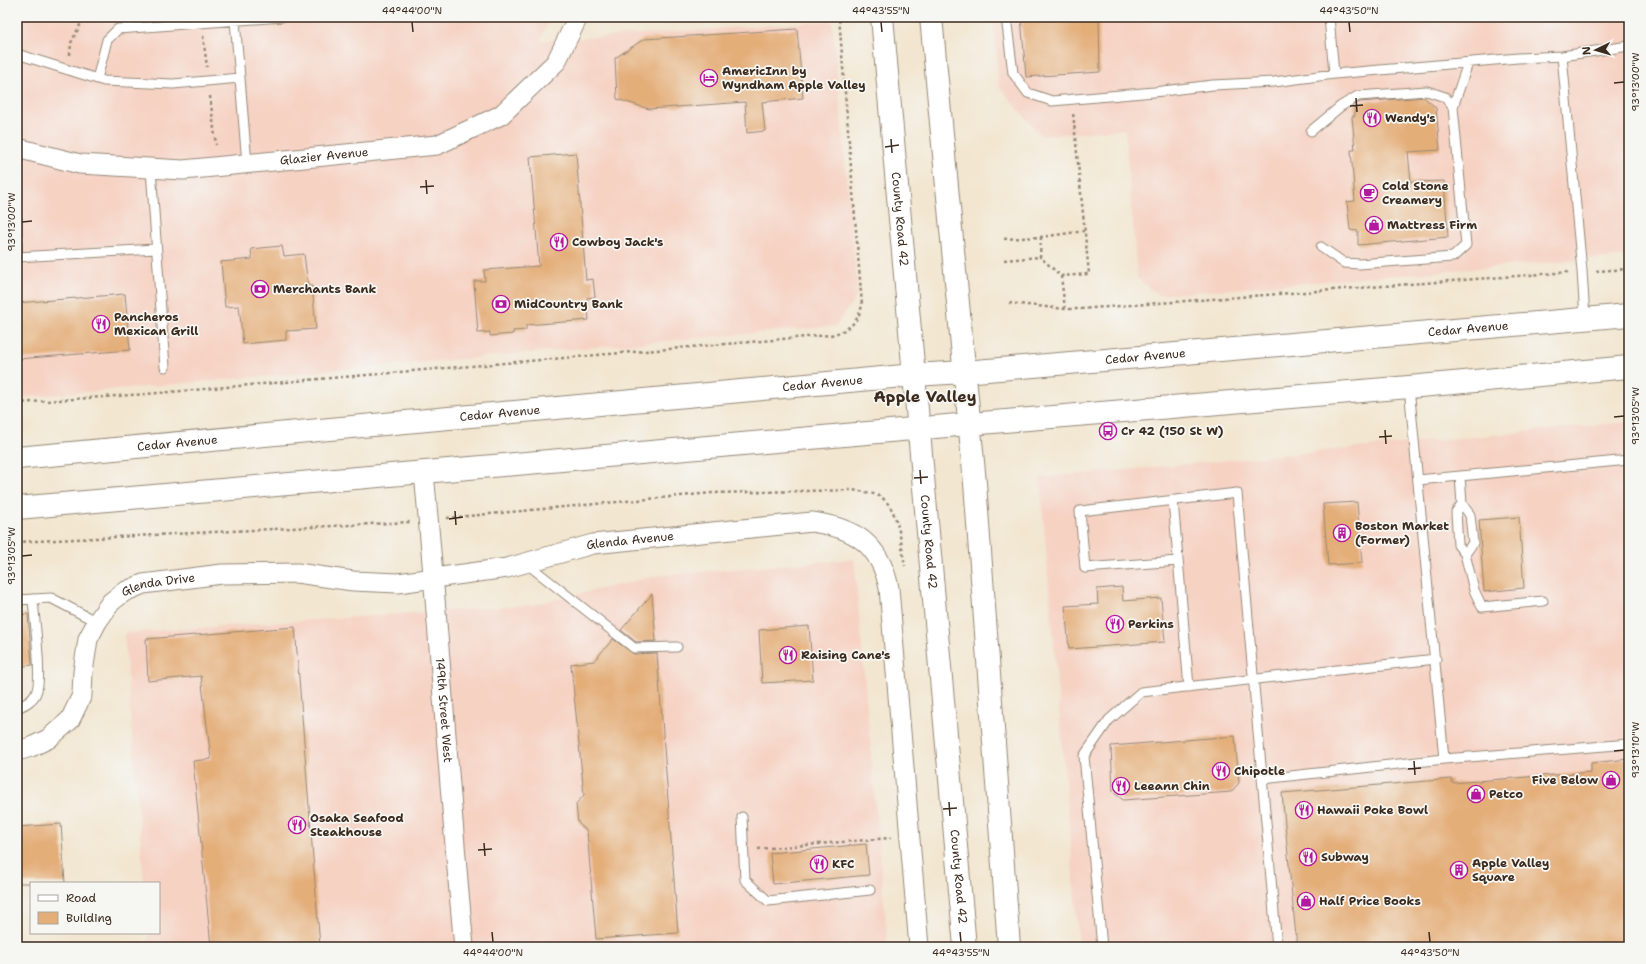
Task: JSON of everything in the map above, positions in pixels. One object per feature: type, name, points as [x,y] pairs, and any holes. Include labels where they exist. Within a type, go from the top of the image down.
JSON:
[{"type":"main road","name":"County Road 42","points":[[882,17],[965,947]]},
{"type":"main road","points":[[931,17],[975,483],[990,675],[1004,899],[1009,947]]},
{"type":"main road","name":"Cedar Avenue","points":[[17,458],[914,375],[1629,315]]},
{"type":"main road","points":[[17,508],[1629,367]]},
{"type":"street","name":"Glazier Avenue","points":[[17,148],[80,164],[182,170],[437,145],[501,115],[556,62],[578,17]]},
{"type":"street","name":"149th Street West","points":[[424,473],[434,578],[453,835],[464,947]]},
{"type":"street","name":"Glenda Avenue","points":[[398,583],[507,568],[593,544],[812,522],[828,524],[845,529],[862,540],[877,555],[885,570],[889,588],[919,947]]},
{"type":"street","name":"Glenda Drive","points":[[17,751],[48,740],[70,720],[82,695],[83,672],[88,639],[97,622],[111,602],[124,592],[143,584],[214,575],[297,573],[353,581],[398,583]]},
{"type":"lane","points":[[97,79],[107,40],[118,29],[207,20],[234,21],[282,17]]},
{"type":"lane","points":[[1006,17],[1013,73],[1028,93],[1052,101],[1213,85],[1274,82],[1334,74],[1518,58],[1562,56],[1629,46]]},
{"type":"lane","points":[[1329,17],[1334,74]]},
{"type":"lane","points":[[234,21],[247,164]]},
{"type":"lane","points":[[17,54],[104,81],[173,84],[240,78]]},
{"type":"lane","points":[[1562,56],[1585,318]]},
{"type":"lane","points":[[1321,248],[1344,263],[1360,264],[1453,257],[1466,245],[1453,107],[1468,63]]},
{"type":"lane","points":[[1311,131],[1341,106],[1358,96],[1427,91],[1445,97],[1453,107]]},
{"type":"lane","points":[[151,169],[165,367]]},
{"type":"lane","points":[[17,219],[17,257],[156,249]]},
{"type":"lane","points":[[1409,387],[1436,659],[1444,759]]},
{"type":"lane","points":[[1418,480],[1629,460]]},
{"type":"lane","points":[[1460,476],[1462,504],[1470,515],[1473,543],[1465,554]]},
{"type":"lane","points":[[1178,561],[1085,568],[1080,511],[1238,493],[1277,947]]},
{"type":"lane","points":[[1173,500],[1189,687]]},
{"type":"lane","points":[[1462,504],[1456,512],[1458,545],[1465,554],[1474,590],[1482,607],[1543,601]]},
{"type":"lane","points":[[526,563],[634,648],[677,647]]},
{"type":"lane","points":[[17,600],[51,598],[97,622]]},
{"type":"lane","points":[[17,708],[28,702],[37,693],[39,677],[33,599]]},
{"type":"lane","points":[[1102,947],[1084,756],[1109,720],[1141,692],[1436,659]]},
{"type":"lane","points":[[1263,779],[1444,759],[1629,744]]},
{"type":"lane","points":[[742,816],[745,880],[768,901],[870,890]]},
{"type":"path","points":[[68,70],[71,43],[84,17]]},
{"type":"path","points":[[17,403],[186,391],[830,335],[838,333],[848,328],[855,322],[860,315],[862,305],[839,17]]},
{"type":"path","points":[[1061,276],[1088,274],[1072,99]]},
{"type":"path","points":[[1004,239],[1041,237],[1084,231]]},
{"type":"path","points":[[1040,257],[1041,237]]},
{"type":"path","points":[[1004,260],[1040,257],[1061,276],[1065,309]]},
{"type":"path","points":[[1009,303],[1065,309],[1582,271],[1629,269]]},
{"type":"path","points":[[17,542],[428,520],[712,493],[851,490],[872,493],[880,496],[887,502],[894,513],[898,524],[905,570]]},
{"type":"path","points":[[756,850],[894,837]]},
{"type":"shaded area","points":[[17,17],[551,17],[540,41],[832,21],[858,294],[836,326],[17,398]]},
{"type":"shaded area","points":[[993,17],[1629,17],[1629,256],[1158,295],[1137,278],[1125,129],[1041,136],[999,86]]},
{"type":"shaded area","points":[[1629,422],[1629,947],[1079,947],[1040,478]]},
{"type":"shaded area","points":[[854,559],[888,947],[149,947],[148,934],[160,934],[160,882],[144,882],[124,633],[532,605],[656,576]]},
{"type":"building","points":[[1021,17],[1099,17],[1100,72],[1026,77]]},
{"type":"building","name":"AmericInn by Wyndham Apple Valley","points":[[797,29],[803,98],[762,102],[765,131],[747,133],[745,102],[649,109],[617,99],[615,58],[644,39]]},
{"type":"building","points":[[1424,97],[1436,108],[1440,150],[1408,152],[1411,182],[1444,181],[1448,237],[1358,245],[1358,231],[1350,230],[1347,202],[1355,201],[1351,150],[1355,150],[1352,116],[1355,116],[1354,105],[1360,102]]},
{"type":"building","points":[[576,153],[586,280],[593,279],[595,297],[587,298],[589,320],[526,325],[526,330],[513,331],[513,334],[490,336],[490,332],[478,333],[474,281],[485,281],[484,270],[539,266],[530,157]]},
{"type":"building","points":[[282,246],[284,256],[304,254],[308,286],[312,286],[316,329],[286,331],[286,340],[243,344],[239,306],[225,307],[221,262],[252,259],[251,249]]},
{"type":"building","points":[[125,294],[130,350],[17,359],[17,303]]},
{"type":"building","name":"Boston Market (Former)","points":[[1357,502],[1362,563],[1328,565],[1323,504]]},
{"type":"building","points":[[1519,517],[1524,588],[1484,592],[1479,520]]},
{"type":"building","name":"Perkins","points":[[1122,587],[1123,601],[1161,598],[1165,642],[1069,649],[1065,606],[1098,604],[1097,589]]},
{"type":"building","points":[[652,594],[656,641],[636,642],[621,630]]},
{"type":"building","points":[[28,614],[32,665],[17,667],[17,615]]},
{"type":"building","points":[[809,626],[813,680],[762,683],[759,630]]},
{"type":"building","points":[[295,627],[320,947],[211,947],[193,761],[211,759],[201,676],[148,681],[146,639]]},
{"type":"building","points":[[613,639],[634,654],[657,653],[678,933],[596,939],[587,831],[578,823],[576,804],[584,795],[571,664],[594,661]]},
{"type":"building","points":[[1235,736],[1239,783],[1231,792],[1123,800],[1113,792],[1111,746]]},
{"type":"building","name":"Apple Valley Square","points":[[1629,759],[1629,947],[1297,947],[1282,793],[1452,779],[1452,783],[1591,772],[1591,763]]},
{"type":"building","points":[[61,824],[65,882],[17,883],[17,827]]},
{"type":"building","name":"KFC","points":[[866,844],[869,875],[773,884],[770,853]]},
{"type":"place","name":"AmericInn by Wyndham Apple Valley","points":[[709,78]]},
{"type":"place","name":"Wendy's","points":[[1372,118]]},
{"type":"place","name":"Cold Stone Creamery","points":[[1369,193]]},
{"type":"place","name":"Mattress Firm","points":[[1374,225]]},
{"type":"place","name":"Cowboy Jack's","points":[[559,242]]},
{"type":"place","name":"Merchants Bank","points":[[260,289]]},
{"type":"place","name":"MidCountry Bank","points":[[501,304]]},
{"type":"place","name":"Pancheros Mexican Grill","points":[[101,324]]},
{"type":"place","name":"Cr 42 (150 St W)","points":[[1108,431]]},
{"type":"place","name":"Boston Market (Former)","points":[[1342,533]]},
{"type":"place","name":"Perkins","points":[[1115,624]]},
{"type":"place","name":"Raising Cane's","points":[[788,655]]},
{"type":"place","name":"Chipotle","points":[[1221,771]]},
{"type":"place","name":"Five Below","points":[[1611,780]]},
{"type":"place","name":"Leeann Chin","points":[[1121,786]]},
{"type":"place","name":"Petco","points":[[1476,794]]},
{"type":"place","name":"Hawaii Poke Bowl","points":[[1304,810]]},
{"type":"place","name":"Osaka Seafood Steakhouse","points":[[297,825]]},
{"type":"place","name":"Subway","points":[[1308,857]]},
{"type":"place","name":"KFC","points":[[819,864]]},
{"type":"place","name":"Apple Valley Square","points":[[1459,870]]},
{"type":"place","name":"Half Price Books","points":[[1306,901]]},
{"type":"district","name":"Apple Valley","points":[[925,396]]}]
